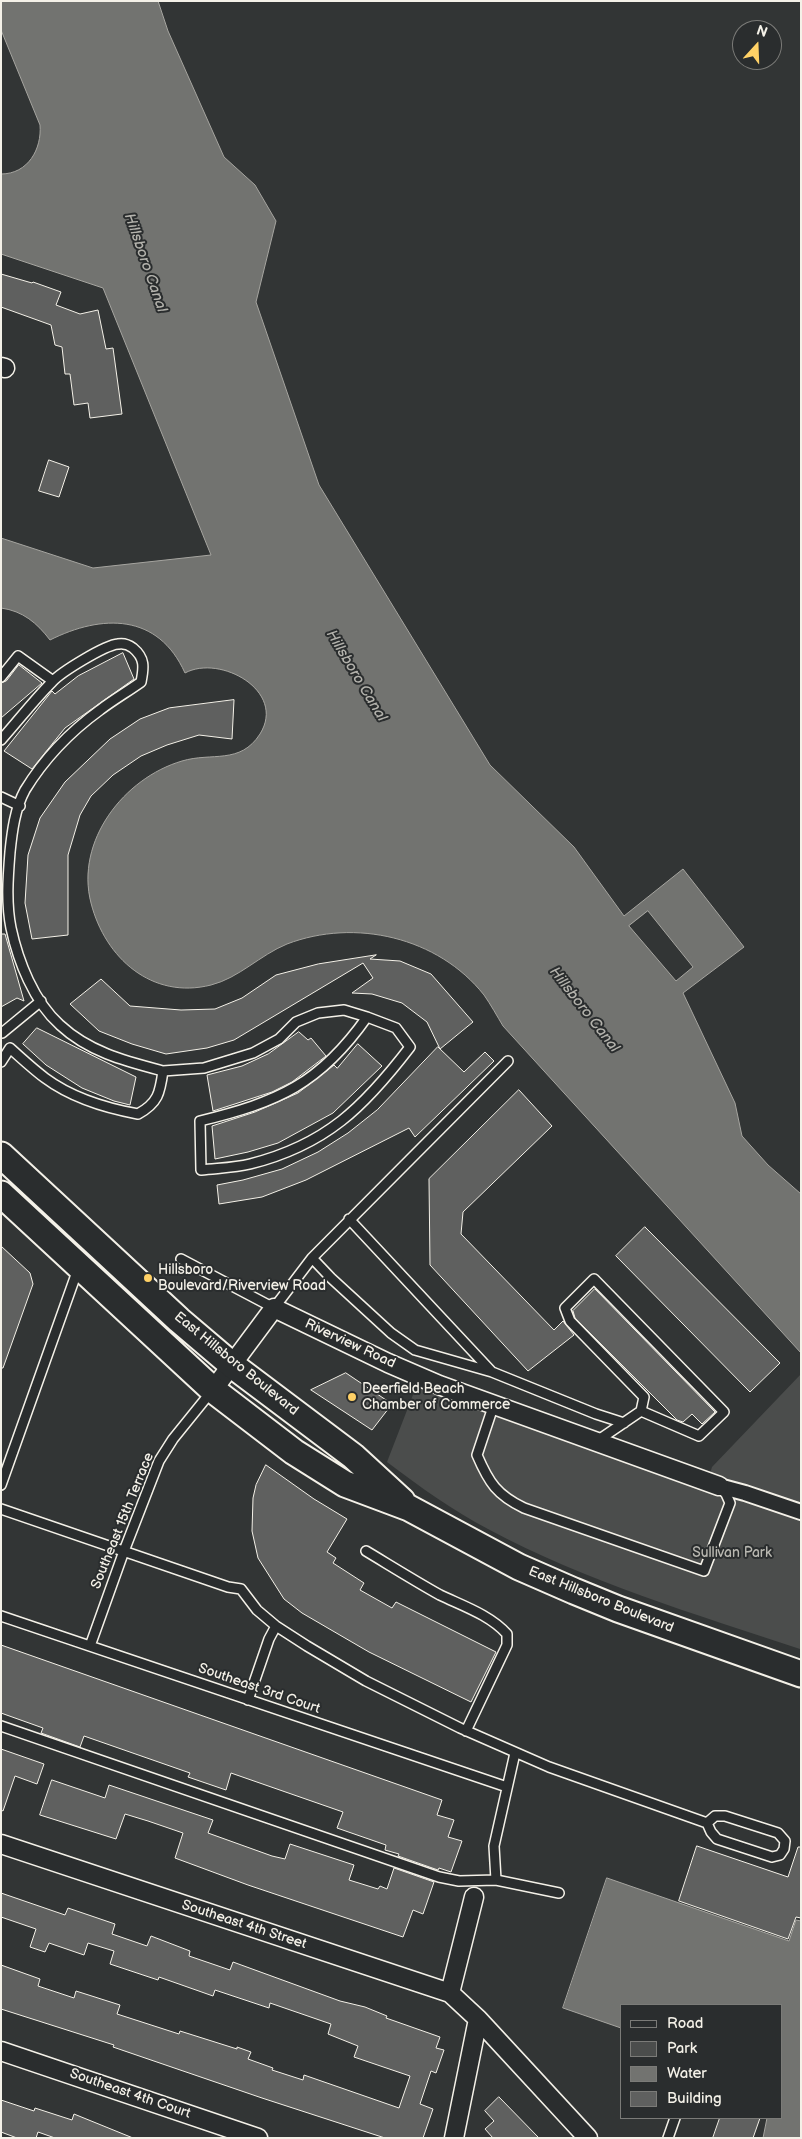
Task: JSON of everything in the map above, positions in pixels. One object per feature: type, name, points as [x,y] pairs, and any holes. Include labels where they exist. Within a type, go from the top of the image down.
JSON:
[{"type":"main road","name":"East Hillsboro Boulevard","points":[[1,1155],[179,1320],[232,1365],[353,1456],[409,1508]]},
{"type":"main road","points":[[1,1166],[74,1223]]},
{"type":"main road","name":"East Hillsboro Boulevard","points":[[1,1194],[213,1390],[294,1452],[345,1484],[409,1508],[519,1567],[618,1610],[797,1673]]},
{"type":"street","points":[[213,1390],[274,1308]]},
{"type":"street","name":"Riverview Road","points":[[274,1308],[388,1363],[596,1442],[719,1486]]},
{"type":"street","points":[[719,1486],[801,1512]]},
{"type":"street","name":"Southeast 4th Street","points":[[1,1844],[450,1993],[478,2019],[588,2138]]},
{"type":"street","points":[[450,1993],[474,1897]]},
{"type":"street","points":[[454,2138],[478,2019]]},
{"type":"street","name":"Southeast 4th Court","points":[[1,2051],[258,2138]]},
{"type":"lane","points":[[1,740],[53,680],[86,659],[118,643],[130,645],[141,655],[144,668],[141,682],[100,709],[61,744],[24,792],[12,828],[8,895],[11,927],[32,987],[40,1001],[60,1025],[81,1041],[101,1052],[125,1061],[162,1071],[204,1068],[253,1053],[279,1039],[296,1022],[318,1012],[344,1010],[367,1016],[396,1028],[410,1047],[386,1079],[330,1131],[293,1150],[249,1164],[201,1170],[200,1121],[244,1110],[303,1084],[330,1062],[367,1016]]},
{"type":"lane","points":[[1,677],[18,656],[53,680]]},
{"type":"lane","points":[[1,797],[20,806]]},
{"type":"lane","points":[[40,1001],[2,1032],[10,1048],[45,1078],[69,1092],[110,1109],[138,1114],[150,1108],[159,1094],[162,1071]]},
{"type":"lane","points":[[1,1062],[10,1048]]},
{"type":"lane","points":[[182,1259],[274,1308],[312,1258],[508,1061]]},
{"type":"lane","points":[[349,1220],[492,1372]]},
{"type":"lane","points":[[312,1258],[391,1333],[415,1350],[492,1372],[596,1414],[624,1423]]},
{"type":"lane","points":[[1,1485],[56,1326],[79,1266]]},
{"type":"lane","points":[[596,1442],[641,1411],[644,1397],[570,1321],[565,1308],[594,1279],[724,1412],[699,1436],[641,1411]]},
{"type":"lane","name":"Southeast 15th Terrace","points":[[90,1646],[159,1461],[173,1439],[213,1390]]},
{"type":"lane","points":[[494,1404],[477,1455],[486,1476],[504,1498],[524,1508],[704,1571],[730,1503],[726,1494],[719,1486]]},
{"type":"lane","points":[[1,1509],[228,1587],[241,1589],[258,1610],[276,1626],[366,1681],[466,1731],[515,1753],[707,1823],[717,1839],[772,1857],[780,1855],[784,1849],[785,1841],[778,1833],[725,1816],[715,1816],[707,1823]]},
{"type":"lane","points":[[366,1551],[440,1594],[485,1617],[500,1626],[507,1634],[506,1645],[466,1731]]},
{"type":"lane","name":"Southeast 3rd Court","points":[[1,1616],[507,1787]]},
{"type":"lane","points":[[248,1700],[269,1639],[276,1626]]},
{"type":"lane","points":[[1,1726],[439,1877],[459,1881],[496,1880],[558,1893]]},
{"type":"lane","points":[[496,1880],[494,1846],[515,1753]]},
{"type":"lane","points":[[668,2138],[675,2119]]},
{"type":"green space","name":"Sullivan Park","points":[[801,1374],[800,1649],[642,1596],[526,1548],[462,1514],[387,1462],[416,1387],[705,1490],[712,1467]]},
{"type":"water","name":"Hillsboro Canal","points":[[1,1],[158,1],[168,31],[224,157],[255,185],[276,221],[256,302],[319,485],[490,765],[574,847],[624,916],[683,869],[744,947],[683,993],[735,1103],[742,1136],[768,1165],[801,1194],[801,1353],[503,1026],[484,995],[465,975],[443,959],[419,947],[394,938],[367,933],[313,936],[277,949],[221,982],[189,988],[169,986],[151,980],[134,970],[107,941],[91,903],[88,880],[90,857],[97,835],[109,815],[124,797],[141,782],[161,769],[182,761],[225,756],[244,750],[260,734],[266,718],[265,704],[257,691],[246,680],[231,673],[215,668],[199,668],[185,673],[174,653],[160,639],[144,629],[127,624],[108,623],[70,631],[50,640],[40,628],[23,615],[1,608],[1,538],[93,568],[211,555],[103,288],[1,254],[1,174],[11,173],[26,165],[39,143],[40,125],[1,30]],"holes":[[[648,911],[693,967],[676,981],[629,926]]]},
{"type":"water","points":[[607,1878],[789,1941],[796,1920],[801,1921],[801,2138],[763,2138],[767,2119],[782,2119],[782,2004],[620,2004],[620,2028],[563,2008]]},
{"type":"building","points":[[1,274],[33,282],[61,292],[56,305],[80,314],[98,310],[106,349],[113,348],[122,414],[90,418],[88,403],[74,405],[70,374],[65,374],[62,347],[55,345],[51,325],[1,307]]},
{"type":"building","points":[[49,460],[69,467],[59,497],[39,491]]},
{"type":"building","points":[[123,653],[134,679],[65,728],[32,769],[4,751],[52,691],[55,694],[78,676]]},
{"type":"building","points":[[19,665],[42,683],[1,718],[1,683],[6,681]]},
{"type":"building","points":[[234,700],[232,739],[199,735],[167,745],[141,756],[113,775],[91,796],[80,815],[68,855],[68,935],[32,939],[25,903],[28,855],[40,818],[65,782],[110,739],[140,719],[169,708]]},
{"type":"building","points":[[1,934],[5,934],[24,1001],[17,998],[1,1007]]},
{"type":"building","points":[[376,955],[370,959],[400,961],[431,974],[473,1022],[440,1049],[427,1022],[402,1003],[372,994],[352,993],[373,978],[363,963],[234,1040],[207,1048],[166,1054],[132,1044],[99,1031],[70,1004],[101,979],[130,1006],[181,1010],[215,1009],[242,998],[276,975],[318,964]]},
{"type":"building","points":[[37,1028],[136,1077],[130,1105],[114,1101],[82,1088],[46,1065],[23,1044]]},
{"type":"building","points":[[299,1032],[308,1040],[311,1038],[326,1056],[292,1082],[272,1092],[213,1111],[207,1075],[242,1066],[268,1054]]},
{"type":"building","points":[[358,1044],[382,1066],[333,1113],[278,1143],[215,1159],[212,1126],[255,1112],[298,1093],[334,1065],[337,1068]]},
{"type":"building","points":[[438,1047],[464,1072],[485,1052],[494,1061],[415,1137],[409,1128],[306,1180],[262,1197],[219,1204],[217,1185],[282,1169],[318,1152],[348,1133],[377,1110]]},
{"type":"building","points":[[519,1090],[552,1126],[463,1212],[461,1234],[554,1330],[563,1321],[574,1335],[528,1371],[430,1265],[429,1179]]},
{"type":"building","points":[[645,1227],[780,1363],[750,1392],[616,1256]]},
{"type":"building","points":[[1,1246],[30,1273],[33,1284],[3,1368],[1,1368]]},
{"type":"building","points":[[595,1289],[715,1412],[702,1424],[692,1414],[683,1422],[677,1420],[575,1318],[573,1311]]},
{"type":"building","name":"Deerfield Beach Chamber of Commerce","points":[[346,1373],[392,1404],[372,1430],[311,1390]]},
{"type":"building","points":[[266,1465],[314,1499],[347,1519],[327,1552],[336,1558],[333,1563],[364,1583],[360,1590],[392,1608],[396,1602],[496,1652],[471,1702],[369,1652],[302,1613],[284,1599],[258,1558],[252,1531],[253,1498],[256,1485]]},
{"type":"building","points":[[1,1645],[442,1800],[437,1815],[454,1820],[448,1837],[462,1841],[451,1872],[439,1868],[438,1870],[398,1856],[399,1854],[385,1850],[386,1845],[337,1828],[343,1812],[231,1773],[226,1790],[188,1777],[190,1773],[84,1736],[80,1747],[41,1733],[43,1728],[1,1713]]},
{"type":"building","points":[[1,1749],[44,1764],[37,1784],[15,1776],[3,1811],[1,1810]]},
{"type":"building","points":[[52,1780],[105,1798],[109,1785],[213,1820],[208,1833],[272,1856],[285,1859],[290,1844],[354,1865],[349,1880],[378,1889],[380,1886],[387,1889],[394,1868],[434,1882],[423,1914],[413,1910],[403,1937],[248,1885],[175,1858],[183,1833],[148,1821],[125,1814],[116,1839],[40,1815]]},
{"type":"building","points":[[697,1846],[788,1877],[798,1847],[801,1847],[801,1918],[796,1917],[788,1939],[679,1901]]},
{"type":"building","points":[[1,1893],[65,1915],[68,1908],[115,1924],[112,1934],[147,1946],[151,1936],[190,1951],[189,1956],[230,1970],[233,1962],[340,2001],[365,2007],[387,2016],[386,2018],[440,2037],[436,2048],[444,2050],[436,2073],[431,2071],[420,2104],[433,2109],[423,2138],[385,2138],[113,2047],[114,2045],[1,2009],[1,1965],[40,1979],[38,1986],[74,1998],[76,1991],[120,2005],[117,2014],[179,2034],[180,2031],[237,2049],[237,2047],[251,2052],[248,2059],[273,2068],[272,2070],[303,2080],[304,2075],[399,2108],[410,2076],[354,2057],[358,2046],[328,2034],[331,2024],[270,2003],[269,2008],[215,1990],[213,1996],[159,1977],[158,1980],[110,1964],[114,1951],[88,1943],[84,1955],[49,1943],[45,1952],[30,1947],[36,1929],[1,1917]]},
{"type":"building","points":[[499,2097],[539,2138],[493,2138],[485,2129],[494,2121],[485,2111]]},
{"type":"building","points":[[1,2100],[34,2111],[35,2108],[72,2120],[74,2114],[133,2138],[55,2138],[38,2132],[36,2138],[17,2138],[1,2132]]},
{"type":"building","points":[[720,2119],[760,2119],[753,2138],[713,2138]]},
{"type":"place","name":"Hillsboro Boulevard/Riverview Road","points":[[148,1278]]},
{"type":"place","name":"Deerfield Beach Chamber of Commerce","points":[[352,1397]]}]
